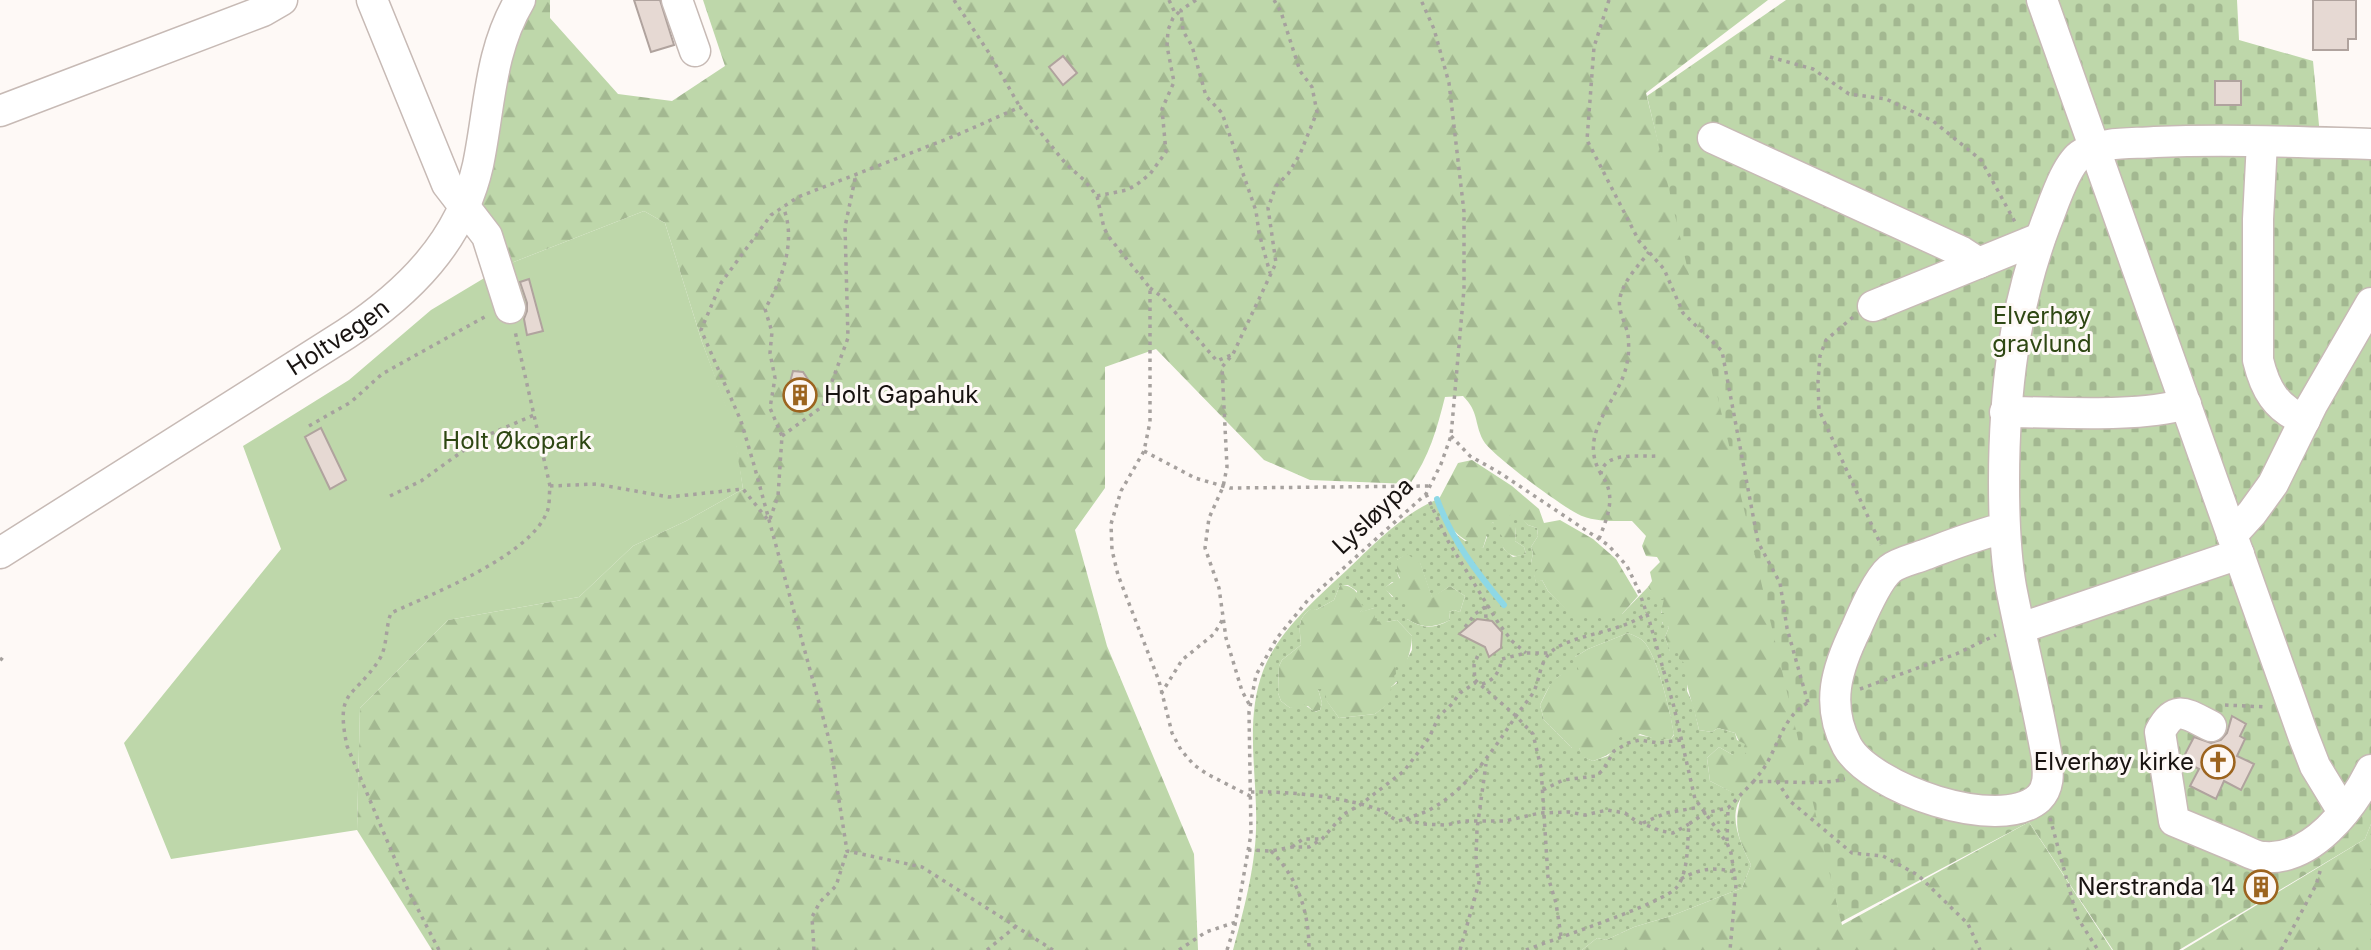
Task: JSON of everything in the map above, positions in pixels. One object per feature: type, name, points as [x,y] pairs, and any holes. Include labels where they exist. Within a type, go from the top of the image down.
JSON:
[{"type":"street","points":[[0,111],[241,19],[282,0]]},
{"type":"street","points":[[372,0],[442,172],[465,209],[487,236],[510,308]]},
{"type":"street","name":"Holtvegen","points":[[0,553],[346,334],[393,300],[431,263],[465,209],[477,166],[498,48],[520,0]]},
{"type":"street","points":[[677,0],[695,51]]},
{"type":"street","points":[[2042,0],[2093,149],[2336,820]]},
{"type":"street","points":[[1713,138],[1950,247],[1979,263]]},
{"type":"street","points":[[2005,528],[1892,568],[1873,595],[1844,654],[1836,678],[1822,701],[1839,721],[1848,747],[1858,762],[1874,774],[1925,797],[1968,809],[1988,811],[2017,807],[2034,801],[2048,782],[2048,758],[2011,588],[2005,528],[2005,412],[2015,329],[2033,241],[2074,162],[2081,154],[2093,149],[2123,143],[2190,141],[2371,144]]},
{"type":"street","points":[[2262,142],[2258,219],[2259,360],[2265,382],[2280,406],[2288,413],[2305,420]]},
{"type":"street","points":[[1873,306],[2033,241]]},
{"type":"street","points":[[2021,628],[2236,544],[2287,459],[2305,420],[2371,303]]},
{"type":"street","points":[[2005,412],[2138,411],[2186,404]]},
{"type":"street","points":[[2211,726],[2182,712],[2173,714],[2166,720],[2160,732],[2174,821],[2262,858],[2282,856],[2303,848],[2336,820],[2371,770]]},
{"type":"path","points":[[954,0],[1020,107],[1066,164],[1097,196],[1104,228],[1109,237],[1150,288],[1217,361],[1233,354]]},
{"type":"path","points":[[1169,0],[1176,15]]},
{"type":"path","points":[[1097,196],[1128,190],[1136,185],[1150,174],[1166,152],[1162,109],[1171,94],[1174,82],[1167,46],[1168,30],[1176,15],[1196,0]]},
{"type":"path","points":[[1250,705],[1242,691],[1226,638],[1219,589],[1205,548],[1209,517],[1223,486],[1227,467],[1222,367],[1233,354],[1276,263],[1268,208],[1276,186],[1288,174],[1300,155],[1317,111],[1312,87],[1300,71],[1281,12],[1274,0]]},
{"type":"path","name":"Lysløypa","points":[[1229,949],[1251,834],[1250,705],[1256,675],[1264,659],[1297,613],[1325,584],[1426,494],[1451,436],[1464,289],[1464,212],[1449,83],[1434,29],[1421,0]]},
{"type":"path","points":[[1609,0],[1594,47],[1587,140],[1639,241],[1664,269],[1684,313],[1722,351],[1758,542],[1780,583],[1787,628],[1822,701]]},
{"type":"path","points":[[1181,10],[1183,31],[1192,46],[1206,96],[1222,113],[1256,211],[1270,274]]},
{"type":"path","points":[[1770,57],[1813,69],[1849,94],[1886,100],[1933,121],[1981,160],[2033,241]]},
{"type":"path","points":[[814,950],[812,917],[820,902],[836,886],[847,851],[830,743],[741,421],[701,330],[721,283],[771,215],[782,207],[798,197],[957,135],[1020,107]]},
{"type":"path","points":[[782,436],[823,407],[848,338],[845,227],[856,173]]},
{"type":"path","points":[[769,521],[778,496],[782,436],[770,408],[775,378],[770,353],[772,332],[765,309],[776,290],[786,256],[788,218],[782,207]]},
{"type":"path","points":[[1599,539],[1612,497],[1609,484],[1601,474],[1593,454],[1596,426],[1613,401],[1627,363],[1628,336],[1619,299],[1630,276],[1649,252]]},
{"type":"path","points":[[1150,288],[1150,422],[1144,451],[1121,491],[1111,524],[1112,550],[1118,575],[1159,681],[1172,733],[1187,758],[1206,774],[1251,795],[1285,793],[1360,805],[1385,811],[1398,821],[1406,819],[1444,800],[1486,761],[1532,694],[1543,662],[1550,653],[1564,643],[1625,626],[1647,613]]},
{"type":"path","points":[[1873,306],[1839,327],[1826,340],[1820,356],[1819,410],[1892,568]]},
{"type":"path","points":[[309,426],[351,402],[382,374],[482,317],[510,308],[550,485],[548,512],[531,536],[472,576],[391,613],[387,623],[387,638],[379,660],[346,697],[342,720],[346,746],[408,890],[439,950]]},
{"type":"path","points":[[390,496],[421,481],[481,438],[534,415]]},
{"type":"path","points":[[1451,436],[1470,456],[1599,539],[1623,561],[1647,613],[1682,740],[1693,791],[1700,807],[1727,843]]},
{"type":"path","points":[[1144,451],[1195,478],[1223,486],[1255,490],[1430,486]]},
{"type":"path","points":[[1601,474],[1604,464],[1611,458],[1657,456]]},
{"type":"path","points":[[550,485],[596,484],[669,497],[743,489],[769,521]]},
{"type":"path","points":[[1426,494],[1448,541],[1483,597],[1512,641],[1526,653]]},
{"type":"path","points":[[1483,597],[1486,618]]},
{"type":"path","points":[[1465,627],[1475,614],[1485,607]]},
{"type":"path","points":[[1161,694],[1182,660],[1214,634],[1223,618]]},
{"type":"path","points":[[1406,819],[1435,825],[1505,821],[1544,813],[1585,815],[1607,810],[1625,813],[1654,829],[1672,833],[1706,813],[1728,808],[1767,764],[1777,738],[1797,709],[1956,654],[1996,635],[2021,628]]},
{"type":"path","points":[[1482,684],[1490,682],[1497,675],[1502,659],[1526,653],[1550,653]]},
{"type":"path","points":[[1248,850],[1271,851],[1309,847],[1322,839],[1344,814],[1404,771],[1429,738],[1438,716],[1460,693],[1475,683],[1474,665],[1478,655]]},
{"type":"path","points":[[0,658],[5,662]]},
{"type":"path","points":[[1475,680],[1532,734],[1541,768],[1548,877],[1556,903],[1561,937]]},
{"type":"path","points":[[2182,712],[2204,705],[2255,706],[2295,711]]},
{"type":"path","points":[[1542,790],[1563,780],[1596,776],[1603,770],[1614,751],[1628,743],[1640,740],[1653,743],[1682,740]]},
{"type":"path","points":[[1460,950],[1479,883],[1476,857],[1486,761]]},
{"type":"path","points":[[1753,782],[1776,780],[1798,783],[1842,780],[1861,774],[1874,774]]},
{"type":"path","points":[[1776,780],[1790,801],[1852,853],[1883,856],[1917,875],[1968,924],[1980,950]]},
{"type":"path","points":[[2043,792],[2077,916],[2098,950]]},
{"type":"path","points":[[1643,824],[1666,813],[1700,807]]},
{"type":"path","points":[[1728,808],[1727,843],[1736,885],[1730,950]]},
{"type":"path","points":[[2281,950],[2316,885],[2336,820]]},
{"type":"path","points":[[1526,950],[1675,890],[1681,878],[1689,824]]},
{"type":"path","points":[[1292,847],[1303,839],[1322,839]]},
{"type":"path","points":[[847,851],[922,867],[1054,950]]},
{"type":"path","points":[[1271,851],[1292,874],[1297,886],[1309,933],[1310,950]]},
{"type":"path","points":[[1681,878],[1710,868],[1735,872]]},
{"type":"path","points":[[1179,950],[1206,932],[1236,922]]},
{"type":"path","points":[[987,950],[1015,927]]},
{"type":"green space","points":[[535,0],[550,0],[550,18],[618,94],[672,101],[725,66],[703,0],[1768,0],[1646,93],[1726,414],[1842,925],[2029,822],[2112,950],[1582,950],[1597,938],[1606,940],[1634,927],[1671,916],[1742,888],[1751,865],[1738,832],[1737,816],[1741,797],[1710,781],[1707,758],[1719,747],[1733,755],[1743,750],[1735,733],[1718,728],[1712,732],[1699,730],[1683,663],[1670,652],[1665,637],[1669,627],[1663,625],[1661,608],[1648,587],[1652,581],[1650,572],[1660,562],[1657,557],[1646,556],[1642,546],[1646,536],[1632,521],[1600,520],[1582,516],[1529,481],[1483,440],[1474,412],[1463,396],[1445,397],[1432,442],[1410,484],[1310,480],[1264,460],[1156,349],[1105,367],[1105,488],[1075,530],[1107,646],[1194,854],[1198,950],[432,950],[357,830],[360,708],[448,620],[579,597],[633,546],[686,521],[743,489],[733,427],[702,342],[665,223],[644,211],[506,265],[480,210],[502,82],[528,10]]},
{"type":"green space","name":"Elverhøy gravlund","points":[[1786,0],[2237,0],[2239,40],[2313,61],[2320,136],[2371,137],[2371,824],[2365,839],[2179,950],[2113,950],[2029,822],[1841,922],[1647,96]]},
{"type":"green space","name":"Holt Økopark","points":[[644,211],[665,223],[702,342],[734,427],[743,489],[686,521],[633,546],[579,597],[448,620],[360,708],[357,830],[171,859],[124,743],[281,549],[243,446],[349,380],[431,310],[506,265]]},
{"type":"green space","points":[[1472,460],[1512,486],[1539,509],[1544,523],[1560,520],[1593,539],[1616,559],[1638,596],[1622,614],[1572,615],[1548,591],[1542,580],[1536,583],[1531,563],[1531,547],[1538,536],[1537,528],[1528,525],[1521,518],[1516,527],[1515,541],[1524,547],[1526,554],[1518,556],[1512,555],[1504,548],[1493,522],[1483,548],[1465,540],[1454,530],[1439,499],[1458,463]]},
{"type":"green space","points":[[1439,499],[1453,532],[1465,541],[1471,540],[1483,548],[1487,537],[1484,532],[1493,522],[1503,538],[1501,541],[1504,549],[1513,557],[1526,554],[1524,547],[1515,541],[1516,527],[1509,523],[1510,515],[1517,512],[1528,525],[1537,528],[1538,536],[1531,547],[1531,563],[1539,568],[1534,573],[1536,582],[1542,580],[1548,591],[1572,614],[1622,614],[1648,587],[1657,599],[1664,599],[1661,613],[1668,613],[1669,616],[1662,623],[1669,627],[1665,637],[1670,651],[1679,651],[1679,659],[1688,666],[1687,691],[1699,730],[1712,732],[1718,728],[1735,733],[1737,740],[1745,744],[1743,750],[1748,756],[1747,760],[1719,747],[1707,758],[1710,781],[1732,792],[1745,793],[1739,801],[1735,819],[1739,838],[1751,865],[1742,888],[1671,916],[1634,927],[1606,940],[1597,938],[1582,950],[1233,950],[1248,891],[1255,845],[1253,730],[1257,690],[1263,671],[1278,642],[1311,604],[1390,530],[1427,504]],"holes":[[[1407,554],[1420,563],[1432,598],[1450,586],[1465,596],[1460,612],[1449,612],[1450,620],[1428,627],[1413,622],[1407,619],[1408,599],[1401,595],[1392,597],[1385,588],[1392,582],[1401,583],[1397,560]],[[1340,585],[1348,585],[1357,591],[1356,598],[1364,607],[1359,613],[1374,608],[1375,621],[1397,620],[1412,636],[1412,650],[1403,667],[1395,661],[1394,676],[1397,683],[1391,687],[1390,702],[1375,714],[1339,718],[1327,701],[1324,689],[1318,689],[1322,703],[1320,710],[1315,712],[1302,703],[1290,708],[1281,701],[1278,693],[1279,666],[1282,660],[1301,645],[1300,625],[1303,617],[1311,609],[1316,610],[1334,600]],[[1628,633],[1643,641],[1663,685],[1674,735],[1671,739],[1629,735],[1615,740],[1616,747],[1608,756],[1593,761],[1584,757],[1579,748],[1572,748],[1544,720],[1540,705],[1550,686],[1564,674],[1579,672],[1575,657]]]},
{"type":"green space","points":[[1407,553],[1420,562],[1432,597],[1450,586],[1465,596],[1460,612],[1449,612],[1450,620],[1428,626],[1413,622],[1407,619],[1407,610],[1384,588],[1400,578],[1397,560]]},
{"type":"green space","points":[[1340,585],[1353,589],[1358,595],[1365,607],[1360,612],[1374,608],[1386,622],[1397,620],[1412,636],[1406,664],[1391,687],[1391,702],[1375,714],[1339,718],[1318,689],[1322,703],[1320,710],[1314,712],[1308,706],[1290,708],[1281,701],[1278,693],[1279,666],[1282,660],[1301,645],[1300,624],[1303,616],[1312,608],[1316,610],[1334,600]]},
{"type":"green space","points":[[1628,633],[1643,641],[1653,658],[1663,685],[1674,734],[1671,739],[1658,740],[1640,734],[1593,761],[1583,757],[1579,748],[1572,748],[1544,720],[1540,705],[1552,681],[1565,672],[1575,657]]},
{"type":"green space","points":[[2371,824],[2371,950],[2183,950],[2365,839]]},
{"type":"building","points":[[634,0],[660,0],[674,45],[651,52]]},
{"type":"building","points":[[2313,0],[2356,0],[2356,39],[2348,39],[2348,50],[2313,50]]},
{"type":"building","points":[[1063,56],[1077,73],[1063,85],[1049,67]]},
{"type":"building","points":[[2215,81],[2241,81],[2241,105],[2215,105]]},
{"type":"building","points":[[529,279],[543,331],[527,335],[524,319],[527,303],[520,282]]},
{"type":"building","name":"Holt Gapahuk","points":[[793,371],[803,372],[813,387],[811,399],[802,407],[792,409],[788,390]]},
{"type":"building","points":[[321,428],[346,480],[330,489],[305,437]]},
{"type":"building","points":[[1477,619],[1492,621],[1502,632],[1501,648],[1489,657],[1485,647],[1459,634]]},
{"type":"building","name":"Elverhøy kirke","points":[[2232,716],[2246,724],[2240,736],[2245,739],[2237,756],[2254,764],[2241,790],[2224,781],[2216,799],[2190,786],[2199,769],[2182,760],[2194,737],[2211,743],[2221,740],[2227,733]]},
{"type":"waterway","points":[[1437,499],[1466,555],[1504,605]]},
{"type":"place","name":"Holt Gapahuk","points":[[800,395]]},
{"type":"place","name":"Elverhøy kirke","points":[[2218,762]]},
{"type":"place","name":"Nerstranda 14","points":[[2261,887]]}]
